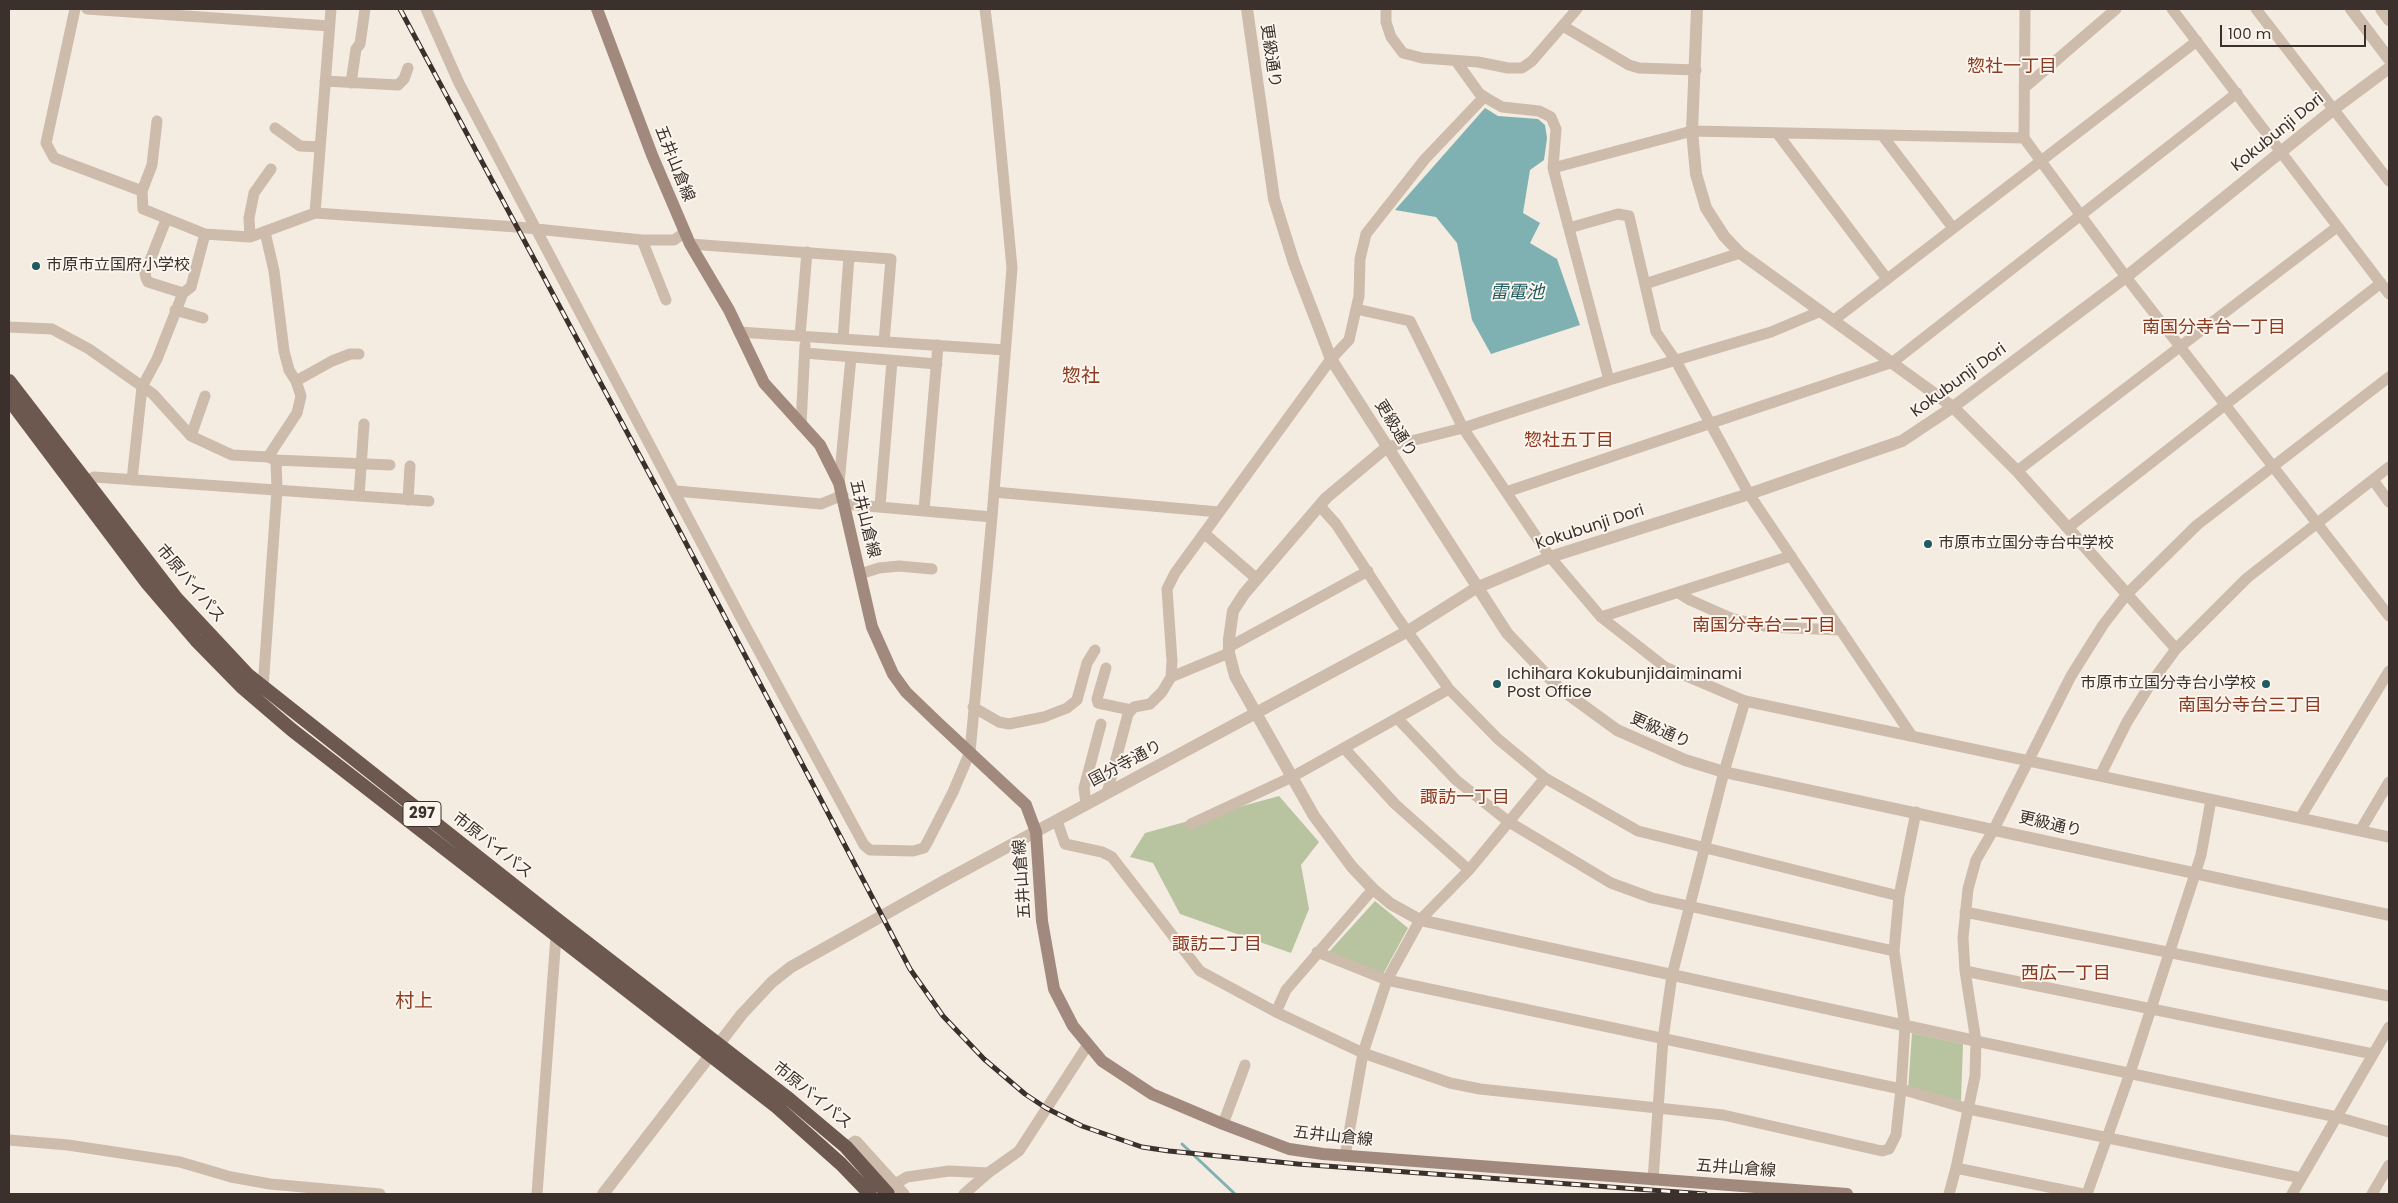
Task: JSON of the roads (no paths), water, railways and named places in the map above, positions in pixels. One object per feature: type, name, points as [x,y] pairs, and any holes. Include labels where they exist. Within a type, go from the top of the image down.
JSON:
[{"type":"highway","name":"市原バイパス","points":[[9,381],[176,598],[215,642],[263,688],[718,1044],[790,1098],[892,1189]]},
{"type":"highway","name":"市原バイパス","points":[[9,399],[148,584],[196,640],[243,688],[292,730],[777,1107],[841,1164],[870,1194]]},
{"type":"main road","name":"五井山倉線","points":[[597,9],[652,155],[687,239],[739,332],[764,383],[820,445],[843,494],[872,627],[893,674],[906,692],[1026,804],[1036,832],[1042,921],[1050,974],[1062,1008],[1087,1046],[1102,1060],[1133,1083],[1152,1094],[1289,1149],[1345,1156],[1847,1194]]},
{"type":"street","points":[[75,9],[46,143],[54,158],[142,192]]},
{"type":"street","points":[[86,9],[329,26]]},
{"type":"street","points":[[315,213],[331,9]]},
{"type":"street","points":[[351,83],[356,49],[360,44],[364,9]]},
{"type":"street","points":[[426,9],[459,83],[864,845],[870,850],[913,851],[924,848],[954,792],[970,752],[972,707],[992,516],[1012,268],[995,88],[985,9]]},
{"type":"street","name":"更級通り","points":[[1247,9],[1274,199],[1294,262],[1331,359],[1507,634],[1558,687],[1617,730],[1685,760],[1724,772],[2389,915]]},
{"type":"street","points":[[1386,9],[1386,22],[1391,37],[1403,53],[1422,58],[1522,68],[1532,61],[1577,9]]},
{"type":"street","points":[[1697,9],[1692,131],[1696,174],[1706,208],[1724,236],[1740,253],[1953,407],[2017,471],[2069,527],[2176,649]]},
{"type":"street","points":[[2025,9],[2024,138],[2126,277],[2389,616]]},
{"type":"street","points":[[2024,88],[2116,9]]},
{"type":"street","points":[[2172,9],[2389,294]]},
{"type":"street","points":[[2256,9],[2389,181]]},
{"type":"street","points":[[2351,9],[2389,59]]},
{"type":"street","points":[[2381,9],[2389,20]]},
{"type":"street","points":[[1563,26],[1630,65],[1639,68],[1696,70]]},
{"type":"street","points":[[1834,320],[2197,41]]},
{"type":"street","points":[[1456,61],[1484,97],[1502,107],[1539,111],[1550,117],[1556,129],[1553,168],[1609,380]]},
{"type":"street","points":[[325,81],[398,85],[404,79],[408,68]]},
{"type":"street","name":"Kokubunji Dori","points":[[1476,588],[1550,557],[1749,494],[1902,441],[1953,407],[2126,277],[2334,109],[2389,68]]},
{"type":"street","points":[[1506,492],[1893,362],[2237,93]]},
{"type":"street","points":[[1106,668],[1097,699],[1098,703],[1131,710],[1150,704],[1162,692],[1171,677],[1172,662],[1167,589],[1175,573],[1331,359],[1349,340],[1360,296],[1360,259],[1366,234],[1425,159],[1484,97]]},
{"type":"street","points":[[156,121],[152,165],[142,192],[143,209],[166,220],[205,234],[250,237],[315,213],[536,228],[642,240],[687,239],[891,259],[884,342]]},
{"type":"street","points":[[275,128],[300,146],[320,147]]},
{"type":"street","points":[[1553,168],[1692,131],[2024,138]]},
{"type":"street","points":[[1777,133],[1887,279]]},
{"type":"street","points":[[1882,135],[1953,228]]},
{"type":"street","points":[[250,237],[249,218],[254,193],[271,169]]},
{"type":"street","points":[[1569,228],[1618,214],[1629,216],[1656,332],[1676,361],[1749,494],[1912,736]]},
{"type":"street","points":[[166,220],[145,273],[146,278],[148,282],[183,292]]},
{"type":"street","points":[[2017,471],[2337,226]]},
{"type":"street","points":[[263,688],[277,490],[272,458],[297,413],[301,396],[296,381],[289,370],[284,351],[274,271],[265,232]]},
{"type":"street","points":[[132,480],[142,387],[157,359],[183,292],[191,287],[205,234]]},
{"type":"street","points":[[642,240],[666,300]]},
{"type":"street","points":[[801,425],[805,353],[803,336],[806,252]]},
{"type":"street","points":[[1645,284],[1740,253]]},
{"type":"street","points":[[843,339],[849,256]]},
{"type":"street","points":[[2069,527],[2381,283]]},
{"type":"street","points":[[1356,309],[1410,321],[1463,428],[1550,557],[1601,617],[1665,667],[1745,702],[2389,837]]},
{"type":"street","points":[[175,310],[203,318]]},
{"type":"street","points":[[1822,311],[1771,332],[1609,380],[1463,428],[1387,447],[1326,498],[1233,611],[1229,650],[1235,676],[1314,816],[1337,848],[1373,889],[1391,904],[1420,920],[1905,1026],[2337,1117],[2389,1132]]},
{"type":"street","points":[[9,327],[52,330],[90,350],[153,394],[191,436],[232,455],[390,465]]},
{"type":"street","points":[[739,332],[1005,350]]},
{"type":"street","points":[[924,510],[938,345]]},
{"type":"street","points":[[805,353],[937,364]]},
{"type":"street","points":[[296,381],[332,361],[350,354],[359,354]]},
{"type":"street","points":[[843,494],[851,357]]},
{"type":"street","points":[[880,506],[892,361]]},
{"type":"street","points":[[1949,1194],[1975,1076],[1976,1041],[1965,971],[1963,938],[1968,889],[1976,860],[1994,829],[2071,676],[2128,594],[2197,525],[2389,377]]},
{"type":"street","points":[[191,436],[205,396]]},
{"type":"street","points":[[359,496],[364,424]]},
{"type":"street","points":[[408,500],[410,466]]},
{"type":"street","points":[[2100,776],[2127,722],[2151,683],[2176,649],[2248,578],[2389,467]]},
{"type":"street","points":[[86,481],[94,477],[429,502]]},
{"type":"street","points":[[2373,480],[2389,502]]},
{"type":"street","points":[[676,491],[821,504],[843,494],[880,506],[992,516]]},
{"type":"street","points":[[994,492],[1218,512]]},
{"type":"street","points":[[1320,506],[1336,524],[1408,631],[1450,689],[1498,739],[1545,778],[1638,832],[1899,896]]},
{"type":"street","points":[[1205,534],[1258,579]]},
{"type":"street","points":[[1601,617],[1790,556]]},
{"type":"street","points":[[860,574],[879,568],[899,566],[932,568]]},
{"type":"street","points":[[1171,677],[1229,650],[1368,571]]},
{"type":"street","name":"国分寺通り","points":[[603,1194],[718,1044],[758,996],[791,967],[946,880],[1408,631],[1476,588]]},
{"type":"street","points":[[1679,593],[1690,600],[1733,619],[1770,627],[1841,630]]},
{"type":"street","points":[[972,707],[999,722],[1009,724],[1044,717],[1067,708],[1076,700],[1087,663],[1095,650]]},
{"type":"street","points":[[2300,818],[2389,671]]},
{"type":"street","points":[[1191,824],[1292,777],[1450,689]]},
{"type":"street","points":[[1653,1180],[1656,1108],[1672,975],[1724,772],[1745,702]]},
{"type":"street","points":[[1107,793],[1131,710]]},
{"type":"street","points":[[1397,718],[1456,780],[1509,822],[1611,883],[1652,898],[1894,951]]},
{"type":"street","points":[[1086,804],[1084,788],[1101,724]]},
{"type":"street","points":[[1344,748],[1395,804],[1469,870]]},
{"type":"street","points":[[1345,1156],[1363,1053],[1387,980],[1420,920],[1469,870],[1545,778]]},
{"type":"street","points":[[2360,831],[2389,782]]},
{"type":"street","points":[[1956,1168],[2085,1194],[2130,1073],[2195,874],[2201,855],[2211,800]]},
{"type":"street","points":[[1057,821],[1065,844],[1102,852],[1112,857],[1200,971],[1276,1012],[1363,1053],[1450,1083],[1480,1089],[1723,1115],[1882,1152],[1889,1149],[1896,1135],[1901,1090],[1905,1026],[1894,951],[1899,896],[1916,812]]},
{"type":"street","points":[[1276,1012],[1286,990],[1373,889]]},
{"type":"street","points":[[1965,912],[2389,996]]},
{"type":"street","points":[[537,1194],[556,936]]},
{"type":"street","points":[[1317,952],[1387,980],[1901,1090],[1969,1109],[2301,1178]]},
{"type":"street","points":[[1965,971],[2373,1054]]},
{"type":"street","points":[[2292,1194],[2389,1026]]},
{"type":"street","points":[[964,1194],[988,1173],[1019,1151],[1087,1046]]},
{"type":"street","points":[[1223,1124],[1245,1065]]},
{"type":"street","points":[[9,1140],[68,1145],[180,1162],[231,1177],[270,1184],[380,1194]]},
{"type":"street","points":[[2372,1194],[2389,1165]]},
{"type":"street","points":[[892,1189],[907,1178],[949,1172],[988,1173]]},
{"type":"street","points":[[892,1189],[904,1194]]},
{"type":"water","name":"雷電池","points":[[1485,108],[1498,116],[1538,119],[1545,125],[1547,138],[1544,160],[1530,170],[1523,213],[1540,223],[1530,243],[1557,259],[1580,325],[1491,354],[1472,320],[1457,243],[1436,217],[1395,210]]},
{"type":"waterway","points":[[1182,1144],[1235,1194]]},
{"type":"railway","points":[[400,9],[658,490],[910,969],[943,1016],[984,1059],[1025,1094],[1046,1108],[1082,1126],[1142,1147],[1298,1164],[1705,1194]]},
{"type":"place","name":"市原市立国府小学校","points":[[36,266]]},
{"type":"place","name":"市原市立国分寺台中学校","points":[[1928,544]]},
{"type":"place","name":"Ichihara Kokubunjidaiminami Post Office","points":[[1497,684]]},
{"type":"place","name":"市原市立国分寺台小学校","points":[[2266,684]]},
{"type":"district","name":"惣社一丁目","points":[[2012,67]]},
{"type":"district","name":"南国分寺台一丁目","points":[[2214,328]]},
{"type":"district","name":"惣社","points":[[1081,377]]},
{"type":"district","name":"惣社五丁目","points":[[1569,441]]},
{"type":"district","name":"南国分寺台二丁目","points":[[1764,626]]},
{"type":"district","name":"南国分寺台三丁目","points":[[2250,706]]},
{"type":"district","name":"諏訪一丁目","points":[[1465,798]]},
{"type":"district","name":"諏訪二丁目","points":[[1217,945]]},
{"type":"district","name":"西広一丁目","points":[[2066,974]]},
{"type":"district","name":"村上","points":[[414,1002]]}]
